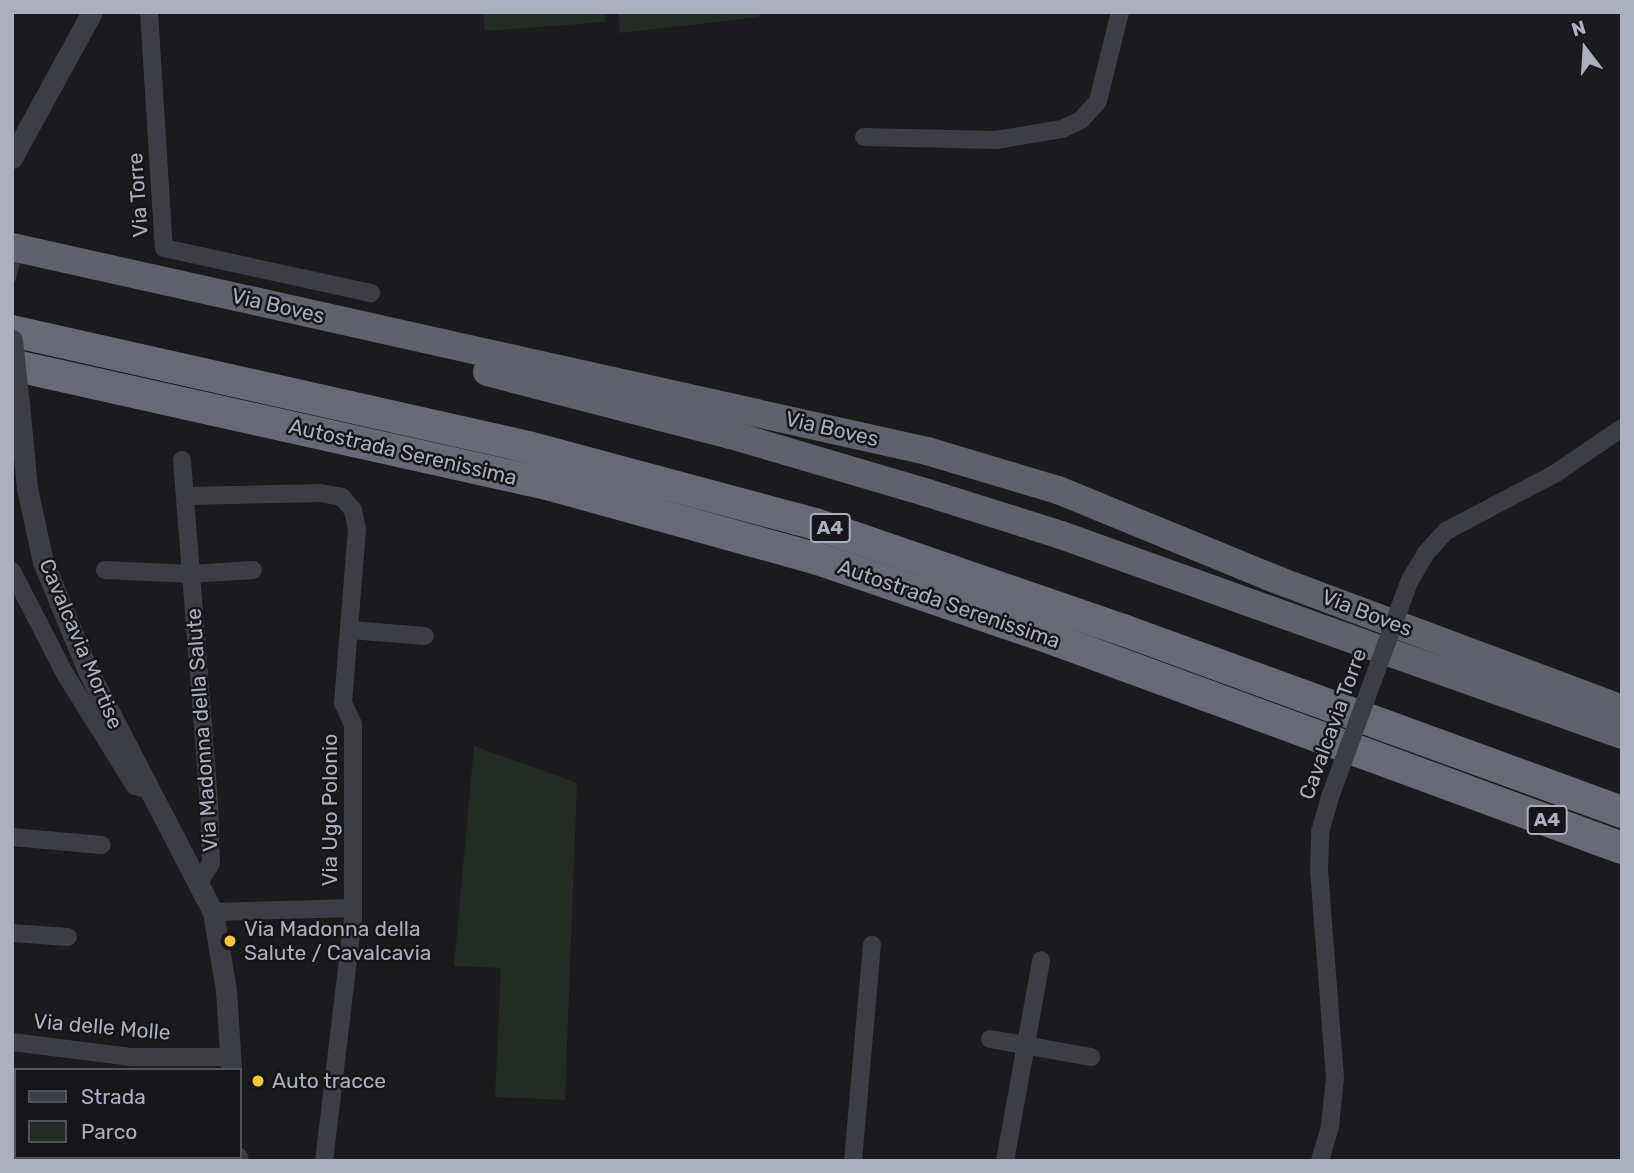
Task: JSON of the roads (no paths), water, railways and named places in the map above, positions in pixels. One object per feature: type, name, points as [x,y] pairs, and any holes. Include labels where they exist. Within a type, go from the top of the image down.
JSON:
[{"type":"highway","name":"Via Boves","points":[[16,258],[466,367],[769,446],[1061,535],[1622,735]]},
{"type":"highway","name":"Via Boves","points":[[16,258],[927,451],[1058,490],[1280,581],[1622,709]]},
{"type":"highway","name":"Autostrada Serenissima","points":[[12,331],[528,447],[815,524],[1122,630],[1622,812]]},
{"type":"highway","name":"Autostrada Serenissima","points":[[12,365],[551,485],[803,554],[1050,638],[1622,848]]},
{"type":"street","points":[[12,158],[92,12]]},
{"type":"street","name":"Via Torre","points":[[149,12],[164,248],[371,293]]},
{"type":"street","points":[[864,137],[996,140],[1062,129],[1081,120],[1098,101],[1120,12]]},
{"type":"street","points":[[12,120],[22,119],[41,102]]},
{"type":"street","name":"Cavalcavia Mortise","points":[[12,340],[27,488],[43,562],[88,671],[147,789],[199,883],[215,919]]},
{"type":"street","name":"Cavalcavia Torre","points":[[1320,1161],[1329,1126],[1335,1078],[1319,870],[1320,832],[1330,797],[1410,580],[1426,553],[1446,531],[1556,473],[1622,428]]},
{"type":"street","name":"Via Madonna della Salute","points":[[182,460],[211,851],[209,871],[199,883]]},
{"type":"street","name":"Via Ugo Polonio","points":[[185,496],[320,493],[342,497],[354,510],[357,529],[351,630],[343,703],[353,724],[352,908],[324,1161]]},
{"type":"street","points":[[106,569],[191,574],[253,570]]},
{"type":"street","points":[[12,571],[65,674],[135,786],[147,789]]},
{"type":"street","points":[[351,630],[425,636]]},
{"type":"street","points":[[12,837],[102,845]]},
{"type":"street","name":"Via Ugo Polonio","points":[[215,919],[352,908]]},
{"type":"street","points":[[215,919],[231,1063]]},
{"type":"street","points":[[12,933],[68,937]]},
{"type":"street","points":[[853,1161],[872,945]]},
{"type":"street","points":[[1005,1161],[1041,960]]},
{"type":"street","points":[[990,1040],[1091,1057]]},
{"type":"street","name":"Via delle Molle","points":[[12,1042],[128,1063],[231,1063]]},
{"type":"tunnel","points":[[12,266],[19,268]]},
{"type":"place","name":"Via Madonna della Salute / Cavalcavia","points":[[230,941]]},
{"type":"place","name":"Auto tracce","points":[[258,1081]]}]
